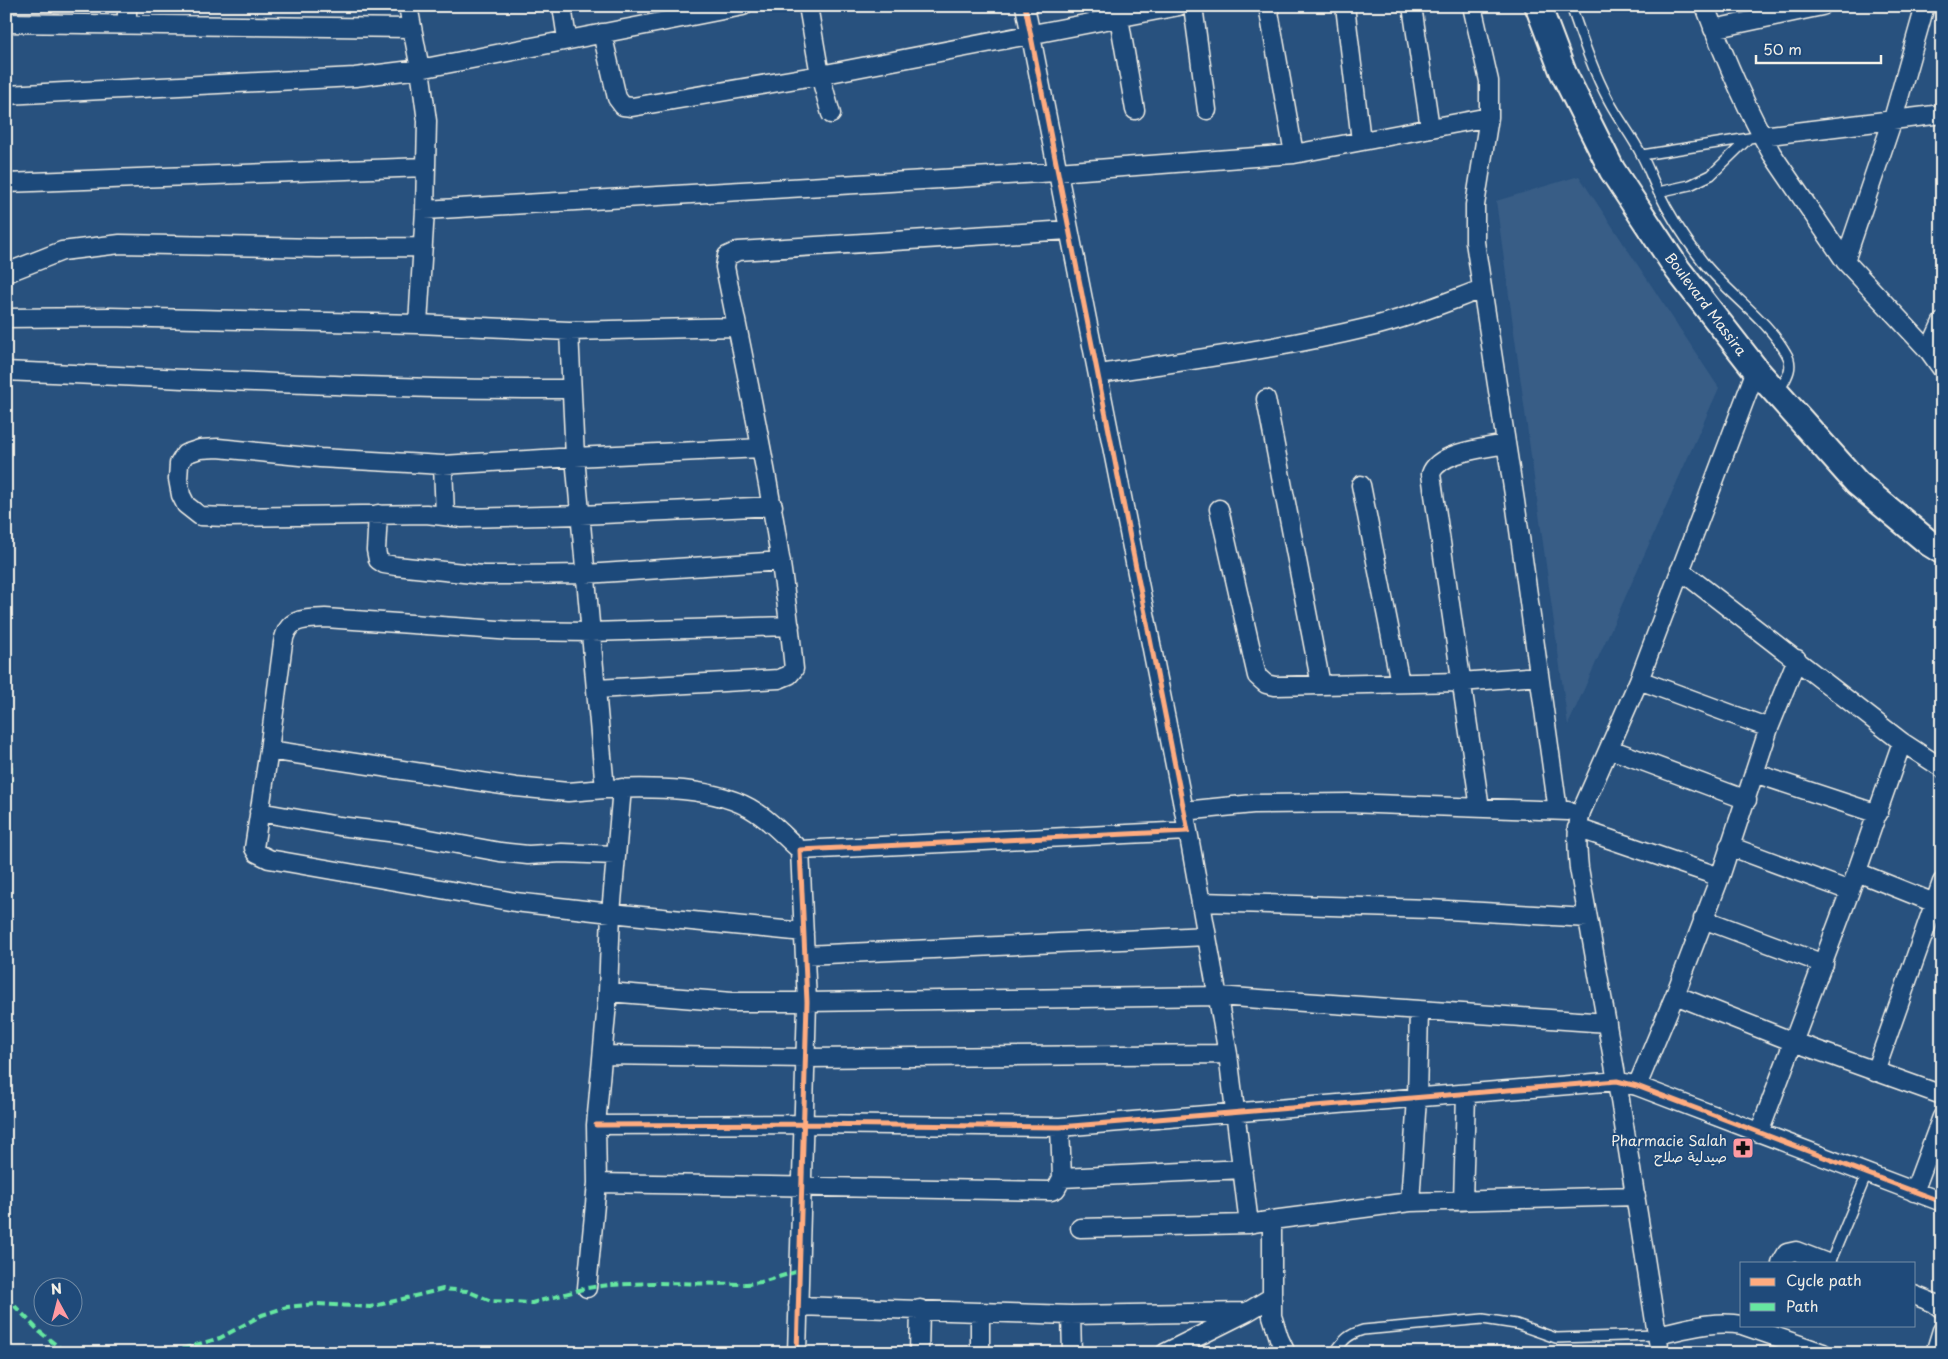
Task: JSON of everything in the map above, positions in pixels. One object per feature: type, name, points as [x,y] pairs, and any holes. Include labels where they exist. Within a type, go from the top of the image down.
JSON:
[{"type":"main road","name":"Boulevard Massira","points":[[1538,6],[1564,72],[1612,170],[1678,270],[1756,370],[1857,482],[1929,543],[1942,551]]},
{"type":"street","points":[[127,6],[127,24]]},
{"type":"street","points":[[408,6],[420,69],[426,121],[425,210],[418,324]]},
{"type":"street","points":[[562,6],[567,40]]},
{"type":"street","points":[[6,95],[355,77],[420,69],[743,6]]},
{"type":"street","points":[[808,6],[820,74],[831,114]]},
{"type":"street","points":[[1024,6],[1068,230],[1099,374],[1201,902],[1237,1114],[1249,1224]]},
{"type":"street","points":[[602,33],[617,98],[623,106],[632,107],[820,74],[1179,6]]},
{"type":"street","points":[[1193,6],[1207,110]]},
{"type":"street","points":[[1268,6],[1294,154]]},
{"type":"street","points":[[1345,6],[1361,141]]},
{"type":"street","points":[[1412,6],[1430,128]]},
{"type":"street","points":[[1472,6],[1489,81],[1489,117],[1475,205],[1475,242],[1506,444],[1558,811]]},
{"type":"street","points":[[1705,6],[1756,137],[1772,154],[1846,261],[1929,351],[1942,369]]},
{"type":"street","points":[[1846,261],[1893,119],[1925,6]]},
{"type":"street","points":[[1713,28],[1812,7]]},
{"type":"street","points":[[1120,18],[1135,110]]},
{"type":"street","points":[[6,23],[411,28]]},
{"type":"street","points":[[1756,137],[1942,114]]},
{"type":"street","points":[[425,210],[1057,172],[1294,154],[1489,117]]},
{"type":"street","points":[[6,183],[425,167]]},
{"type":"street","points":[[596,690],[779,679],[789,675],[794,669],[790,626],[773,506],[725,267],[727,256],[738,251],[1068,230]]},
{"type":"street","points":[[6,274],[62,251],[120,244],[318,248],[423,247]]},
{"type":"street","points":[[1099,374],[1317,339],[1367,328],[1428,309],[1482,289]]},
{"type":"street","points":[[6,318],[109,317],[418,324],[569,331],[737,327]]},
{"type":"street","points":[[1929,351],[1942,322]]},
{"type":"street","points":[[569,331],[575,457],[596,690],[614,789],[615,855],[608,992],[596,1125],[597,1184],[587,1288]]},
{"type":"street","points":[[1660,1353],[1636,1196],[1577,854],[1579,820],[1639,680],[1756,370]]},
{"type":"street","points":[[6,371],[465,390],[571,389]]},
{"type":"street","points":[[1266,399],[1321,685]]},
{"type":"street","points":[[1480,808],[1430,474],[1433,468],[1449,456],[1506,444]]},
{"type":"street","points":[[761,448],[443,465],[320,458],[218,448],[200,449],[185,454],[179,464],[178,479],[181,495],[186,505],[200,516],[266,518],[426,514],[462,518],[581,515],[773,506]]},
{"type":"street","points":[[443,465],[445,516]]},
{"type":"street","points":[[1361,485],[1400,683]]},
{"type":"street","points":[[1219,509],[1257,676],[1266,684],[1275,686],[1462,682],[1539,676]]},
{"type":"street","points":[[378,514],[376,550],[378,560],[384,564],[483,575],[586,574],[780,561]]},
{"type":"street","points":[[1680,570],[1902,742],[1942,768]]},
{"type":"street","points":[[790,626],[591,632],[513,631],[325,618],[304,619],[291,624],[284,633],[282,643],[269,750],[254,848],[257,852],[270,858],[515,902],[804,932]]},
{"type":"street","points":[[1637,1086],[1675,995],[1720,878],[1729,846],[1747,800],[1770,728],[1797,660]]},
{"type":"street","points":[[1639,680],[1770,728]]},
{"type":"street","points":[[1759,1133],[1824,964],[1902,742]]},
{"type":"street","points":[[1610,749],[1747,800]]},
{"type":"street","points":[[269,750],[516,787],[568,792],[614,789],[681,790],[716,794],[756,811],[800,850],[1188,832]]},
{"type":"street","points":[[1754,774],[1878,814]]},
{"type":"street","points":[[1184,811],[1254,804],[1348,803],[1558,811],[1720,878]]},
{"type":"street","points":[[259,812],[339,826],[397,833],[500,852],[528,855],[562,853],[615,855]]},
{"type":"street","points":[[1729,846],[1850,891]]},
{"type":"street","points":[[797,1353],[807,1002],[800,850]]},
{"type":"street","points":[[1857,872],[1938,904]]},
{"type":"street","points":[[1875,1072],[1938,904],[1942,882]]},
{"type":"street","points":[[1201,902],[1430,909],[1588,918]]},
{"type":"street","points":[[1703,919],[1824,964]]},
{"type":"street","points":[[805,955],[1207,936]]},
{"type":"street","points":[[608,992],[732,1002],[1218,996],[1607,1023]]},
{"type":"street","points":[[1675,995],[1794,1042],[1942,1095]]},
{"type":"street","points":[[1410,1202],[1417,1098],[1419,1010]]},
{"type":"street","points":[[603,1055],[806,1058],[1228,1054]]},
{"type":"street","points":[[596,1125],[804,1124],[1060,1127],[1617,1082],[1637,1086],[1942,1202]]},
{"type":"street","points":[[1464,1201],[1466,1094]]},
{"type":"street","points":[[1914,1192],[1942,1117]]},
{"type":"street","points":[[597,1184],[1051,1191],[1056,1189],[1062,1178],[1060,1127]]},
{"type":"street","points":[[1062,1178],[1243,1169]]},
{"type":"street","points":[[1080,1228],[1249,1224],[1410,1202],[1636,1196]]},
{"type":"street","points":[[1272,1220],[1272,1316],[1286,1353]]},
{"type":"street","points":[[1782,1262],[1787,1252],[1796,1251],[1825,1262]]},
{"type":"street","points":[[1165,1353],[1247,1312],[1272,1296]]},
{"type":"street","points":[[1916,1296],[1942,1308]]},
{"type":"street","points":[[798,1306],[1071,1315],[1247,1312]]},
{"type":"street","points":[[919,1353],[920,1310]]},
{"type":"street","points":[[980,1312],[980,1353]]},
{"type":"street","points":[[1071,1315],[1072,1353]]},
{"type":"street","points":[[1657,1335],[1709,1324],[1740,1325]]},
{"type":"street","points":[[1749,1326],[1823,1353]]},
{"type":"street","points":[[1936,1353],[1942,1330]]},
{"type":"lane","points":[[1570,6],[1591,62],[1609,101],[1642,155],[1658,192],[1679,228],[1701,260],[1732,295],[1767,328],[1786,353],[1791,364],[1789,374],[1777,394]]},
{"type":"lane","points":[[1642,155],[1756,137]]},
{"type":"lane","points":[[1658,192],[1690,185],[1712,175],[1756,137]]},
{"type":"lane","points":[[1828,1262],[1867,1174]]},
{"type":"lane","points":[[1334,1353],[1351,1334],[1364,1330],[1465,1320],[1483,1319],[1516,1324],[1556,1338],[1657,1335]]},
{"type":"shaded area","points":[[1579,176],[1719,388],[1568,725],[1496,201]]},
{"type":"marked path","points":[[6,718],[11,760],[9,792],[6,803]]},
{"type":"marked path","points":[[147,1353],[182,1349],[220,1338],[262,1315],[287,1307],[317,1304],[370,1307],[443,1289],[467,1291],[491,1301],[532,1303],[587,1288],[609,1285],[652,1283],[747,1284],[799,1271]]},
{"type":"marked path","points":[[6,1297],[40,1332],[66,1353]]},
{"type":"cycle path","points":[[797,1353],[807,1002],[800,850],[1188,831],[1025,6]]},
{"type":"cycle path","points":[[596,1125],[804,1124],[1060,1127],[1617,1081],[1637,1086],[1942,1202]]},
{"type":"place","name":"Pharmacie Salah صيدلية صلاح","points":[[1743,1148]]}]
